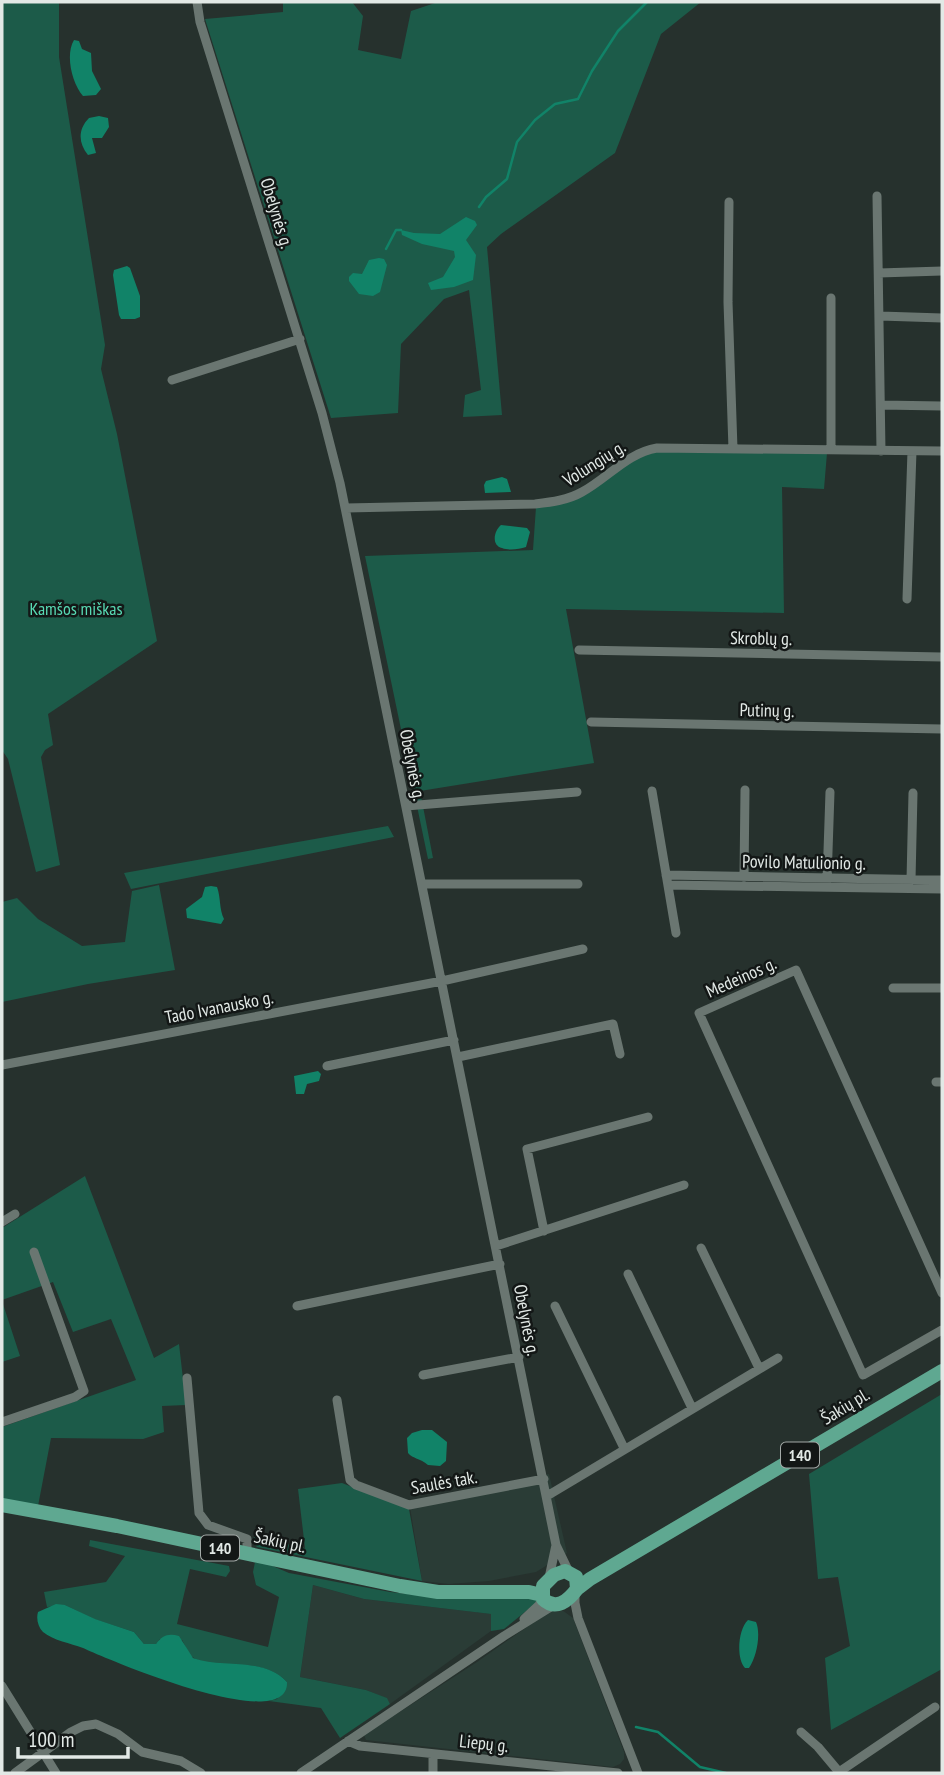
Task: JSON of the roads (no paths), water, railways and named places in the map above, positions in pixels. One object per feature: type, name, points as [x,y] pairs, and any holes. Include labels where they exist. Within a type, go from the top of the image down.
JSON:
[{"type":"main road","name":"Šakių pl.","points":[[576,1591],[660,1538],[942,1371]]},
{"type":"main road","name":"Šakių pl.","points":[[2,1506],[247,1553],[400,1586],[438,1592],[548,1594]]},
{"type":"main road","name":"Šakių pl.","points":[[571,1573],[587,1571],[660,1538]]},
{"type":"main road","name":"140","points":[[548,1594],[561,1572],[571,1573]]},
{"type":"main road","points":[[571,1573],[578,1580],[576,1591]]},
{"type":"main road","name":"140","points":[[548,1594],[576,1591]]},
{"type":"street","name":"Obelynės g.","points":[[197,2],[200,22],[332,448],[556,1545],[571,1573]]},
{"type":"street","points":[[877,196],[881,450]]},
{"type":"street","points":[[729,202],[728,302],[733,449]]},
{"type":"street","points":[[879,273],[942,271]]},
{"type":"street","points":[[831,298],[831,449]]},
{"type":"street","points":[[880,316],[942,318]]},
{"type":"street","points":[[172,380],[300,339]]},
{"type":"street","points":[[881,405],[942,406]]},
{"type":"street","name":"Volungių g.","points":[[346,508],[550,502],[584,491],[626,461],[647,450],[670,447],[942,451]]},
{"type":"street","points":[[907,599],[912,451]]},
{"type":"street","name":"Skroblų g.","points":[[579,650],[942,657]]},
{"type":"street","name":"Putinų g.","points":[[591,722],[942,729]]},
{"type":"street","points":[[744,877],[745,790]]},
{"type":"street","points":[[652,791],[676,933]]},
{"type":"street","points":[[406,806],[577,792]]},
{"type":"street","points":[[826,883],[830,792]]},
{"type":"street","points":[[911,880],[913,793]]},
{"type":"street","name":"Povilo Matulionio g.","points":[[667,880],[744,877],[942,890]]},
{"type":"street","name":"Povilo Matulionio g.","points":[[667,880],[826,883],[942,880]]},
{"type":"street","points":[[422,884],[578,884]]},
{"type":"street","name":"Tado Ivanausko g.","points":[[2,1065],[442,981],[583,949]]},
{"type":"street","name":"Medeinos g.","points":[[942,1293],[796,970],[699,1013],[863,1375],[942,1330]]},
{"type":"street","points":[[893,988],[942,989]]},
{"type":"street","points":[[458,1057],[613,1024],[620,1054]]},
{"type":"street","points":[[327,1066],[454,1040]]},
{"type":"street","points":[[544,1231],[527,1149],[648,1117]]},
{"type":"street","points":[[496,1247],[684,1185]]},
{"type":"street","points":[[2,1222],[15,1214]]},
{"type":"street","points":[[701,1248],[759,1368]]},
{"type":"street","points":[[2,1422],[84,1391],[34,1252]]},
{"type":"street","points":[[297,1306],[500,1264]]},
{"type":"street","points":[[628,1274],[692,1408]]},
{"type":"street","points":[[555,1306],[624,1448]]},
{"type":"street","points":[[423,1375],[519,1357]]},
{"type":"street","points":[[547,1496],[778,1358]]},
{"type":"street","points":[[187,1378],[199,1513],[208,1525],[247,1539],[247,1553]]},
{"type":"street","name":"Saulės tak.","points":[[337,1400],[350,1480],[356,1485],[406,1505],[544,1479]]},
{"type":"street","name":"Obelynės g.","points":[[548,1594],[556,1545]]},
{"type":"street","points":[[576,1591],[578,1618],[638,1773]]},
{"type":"street","points":[[301,1773],[504,1636],[536,1609],[548,1594],[578,1618]]},
{"type":"street","points":[[2,1686],[56,1773]]},
{"type":"street","points":[[801,1732],[839,1772],[935,1707]]},
{"type":"street","points":[[15,1773],[71,1732],[96,1724],[118,1734],[142,1752],[181,1761],[201,1773]]},
{"type":"street","name":"Liepų g.","points":[[348,1741],[360,1746],[567,1770],[618,1773]]},
{"type":"street","points":[[433,1754],[433,1773]]},
{"type":"waterway","points":[[479,207],[486,197],[507,179],[517,142],[535,120],[555,104],[578,99],[592,71],[618,31],[647,2]]},
{"type":"waterway","points":[[386,249],[396,230],[401,230]]},
{"type":"waterway","points":[[636,1727],[658,1732],[700,1767],[726,1773]]},
{"type":"park label","name":"Kamšos miškas","points":[[76,608]]}]
